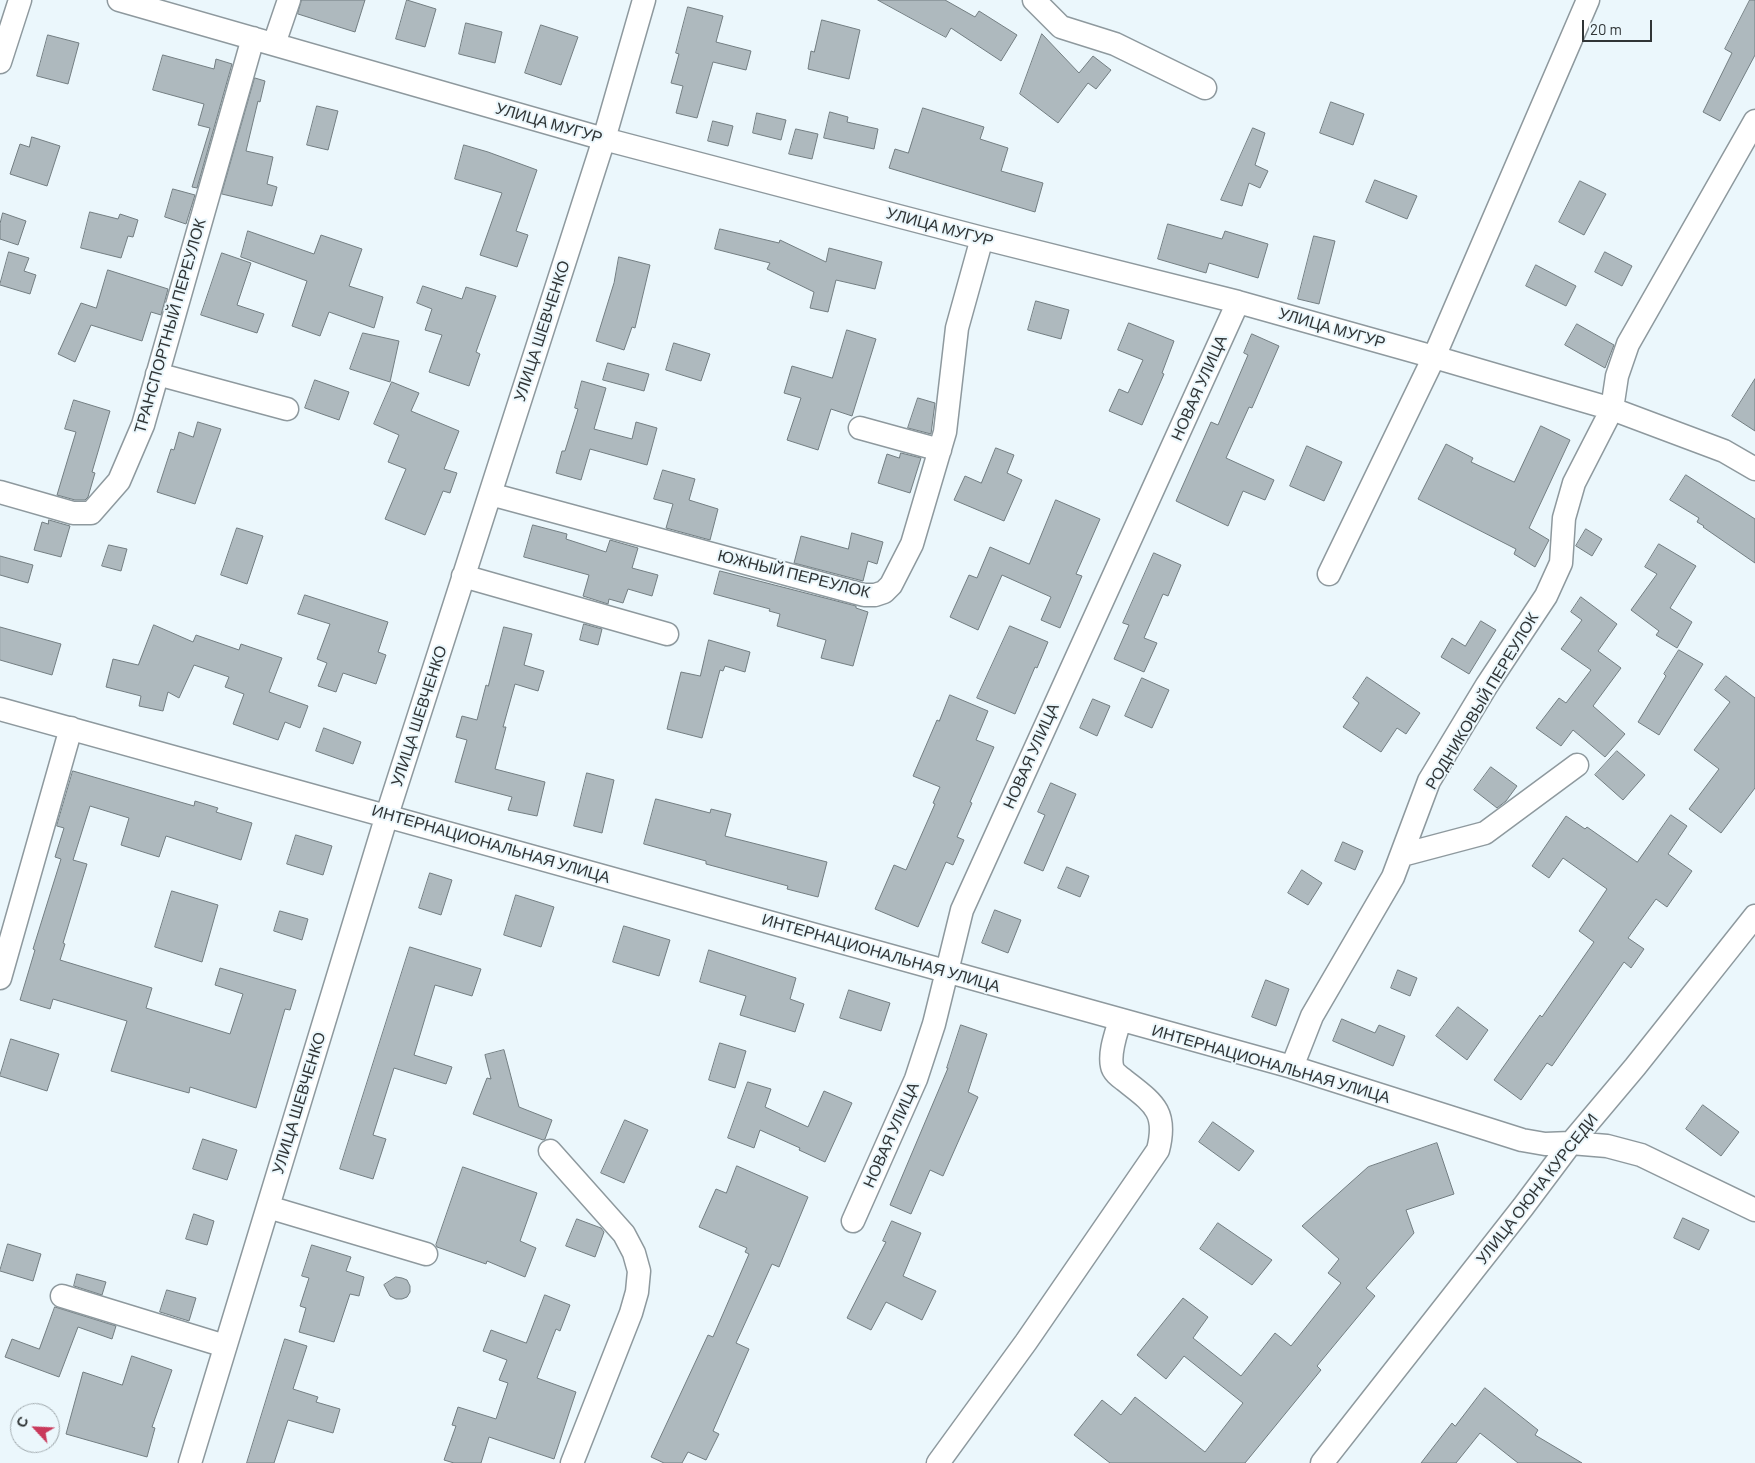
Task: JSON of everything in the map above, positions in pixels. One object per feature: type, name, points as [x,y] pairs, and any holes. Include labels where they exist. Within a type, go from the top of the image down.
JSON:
[{"type":"street","points":[[0,62],[20,0]]},
{"type":"street","name":"УЛИЦА МУГУР","points":[[119,0],[604,139],[982,238],[1238,302],[1612,408],[1724,451],[1755,469]]},
{"type":"street","points":[[274,44],[289,0]]},
{"type":"street","name":"УЛИЦА ШЕВЧЕНКО","points":[[190,1463],[387,815],[604,139],[644,0]]},
{"type":"street","points":[[1034,0],[1061,27],[1115,44],[1206,88]]},
{"type":"street","points":[[1329,574],[1434,357],[1588,0]]},
{"type":"street","name":"ТРАНСПОРТНЫЙ ПЕРЕУЛОК","points":[[0,492],[73,513],[91,512],[119,481],[143,425],[253,38]]},
{"type":"street","name":"РОДНИКОВЫЙ ПЕРЕУЛОК","points":[[1292,1067],[1312,1016],[1393,877],[1429,782],[1488,685],[1546,596],[1561,562],[1564,518],[1574,483],[1612,408],[1617,376],[1628,344],[1755,121]]},
{"type":"street","name":"ЮЖНЫЙ ПЕРЕУЛОК","points":[[490,494],[864,595],[875,595],[884,592],[891,585],[912,544],[945,432],[957,328],[982,238]]},
{"type":"street","name":"НОВАЯ УЛИЦА","points":[[853,1221],[916,1079],[934,1024],[962,910],[1238,302]]},
{"type":"street","points":[[157,374],[286,409]]},
{"type":"street","points":[[860,428],[940,450]]},
{"type":"street","points":[[464,576],[667,634]]},
{"type":"street","name":"ИНТЕРНАЦИОНАЛЬНАЯ УЛИЦА","points":[[0,709],[1292,1067],[1522,1140],[1545,1144],[1571,1142],[1607,1146],[1640,1155],[1755,1210]]},
{"type":"street","points":[[0,978],[71,728]]},
{"type":"street","points":[[1402,855],[1485,833],[1577,766]]},
{"type":"street","name":"УЛИЦА ОЮНА КУРСЕДИ","points":[[1322,1463],[1523,1207],[1571,1142],[1635,1067],[1755,916]]},
{"type":"street","points":[[938,1463],[1026,1342],[1158,1150],[1162,1134],[1160,1115],[1149,1100],[1120,1077],[1112,1068],[1111,1056],[1120,1020]]},
{"type":"street","points":[[550,1151],[624,1234],[634,1253],[639,1271],[637,1292],[631,1313],[572,1463]]},
{"type":"street","points":[[268,1207],[426,1254]]},
{"type":"street","points":[[62,1296],[225,1346]]},
{"type":"building","points":[[302,0],[365,0],[355,32],[298,14]]},
{"type":"building","points":[[407,0],[436,9],[425,47],[396,39]]},
{"type":"building","points":[[878,0],[945,0],[975,17],[979,11],[1017,35],[1001,61],[951,28],[946,37]]},
{"type":"building","points":[[1750,0],[1755,0],[1755,55],[1720,121],[1703,112],[1732,53],[1725,49]]},
{"type":"building","points":[[688,7],[723,16],[716,42],[751,51],[746,70],[713,62],[697,118],[676,113],[683,86],[671,83],[679,54],[676,53]]},
{"type":"building","points":[[822,20],[860,30],[849,79],[808,69],[811,51],[814,52]]},
{"type":"building","points":[[466,23],[502,32],[495,63],[459,54]]},
{"type":"building","points":[[541,25],[578,37],[561,85],[525,73]]},
{"type":"building","points":[[1042,34],[1079,73],[1093,56],[1111,70],[1096,89],[1088,83],[1058,123],[1020,94]]},
{"type":"building","points":[[48,35],[79,43],[68,84],[37,76]]},
{"type":"building","points":[[163,55],[214,69],[216,59],[232,64],[197,188],[192,187],[210,128],[198,125],[204,104],[153,90]]},
{"type":"building","points":[[255,78],[265,81],[260,102],[258,101],[246,151],[273,157],[267,184],[277,187],[272,206],[222,194]]},
{"type":"building","points":[[1331,102],[1364,114],[1353,145],[1320,133]]},
{"type":"building","points":[[317,106],[338,111],[328,150],[307,145]]},
{"type":"building","points":[[923,108],[984,127],[980,139],[1008,148],[1001,171],[1043,183],[1035,212],[889,168],[895,149],[908,153]]},
{"type":"building","points":[[830,112],[848,117],[847,122],[878,129],[874,149],[824,138]]},
{"type":"building","points":[[757,113],[786,120],[781,140],[753,133]]},
{"type":"building","points":[[713,121],[733,126],[728,146],[708,141]]},
{"type":"building","points":[[1253,128],[1265,133],[1255,165],[1268,171],[1260,188],[1249,183],[1242,206],[1221,200]]},
{"type":"building","points":[[796,129],[818,134],[812,159],[789,154]]},
{"type":"building","points":[[32,137],[60,146],[47,186],[10,174],[20,144],[29,147]]},
{"type":"building","points":[[464,145],[537,170],[516,231],[528,235],[517,267],[480,255],[502,193],[455,179]]},
{"type":"building","points":[[1375,180],[1417,196],[1407,219],[1366,202]]},
{"type":"building","points":[[1580,181],[1606,194],[1584,235],[1559,222]]},
{"type":"building","points":[[173,189],[195,195],[186,224],[165,217]]},
{"type":"building","points":[[90,212],[118,219],[120,214],[138,220],[133,237],[128,236],[121,258],[81,248]]},
{"type":"building","points":[[3,213],[26,221],[18,245],[0,239],[0,224]]},
{"type":"building","points":[[1168,224],[1222,239],[1225,231],[1268,244],[1258,278],[1209,263],[1206,273],[1158,259]]},
{"type":"building","points":[[720,229],[779,243],[780,240],[826,262],[829,248],[882,262],[875,289],[836,280],[828,312],[810,308],[814,292],[767,269],[770,263],[715,249]]},
{"type":"building","points":[[248,231],[314,254],[321,235],[362,249],[349,286],[383,297],[374,328],[329,312],[320,336],[292,326],[307,281],[241,257]]},
{"type":"building","points":[[1314,236],[1335,241],[1319,304],[1298,299]]},
{"type":"building","points":[[9,252],[29,258],[24,271],[36,275],[30,294],[0,285]]},
{"type":"building","points":[[1605,252],[1632,266],[1622,286],[1595,272]]},
{"type":"building","points":[[222,253],[251,263],[237,305],[264,314],[257,333],[201,315]]},
{"type":"building","points":[[619,257],[650,265],[635,328],[632,327],[624,350],[596,341],[614,283]]},
{"type":"building","points":[[1536,265],[1576,286],[1566,306],[1526,286]]},
{"type":"building","points":[[108,270],[168,289],[161,315],[151,312],[142,341],[91,325],[75,362],[58,354],[81,303],[96,308]]},
{"type":"building","points":[[423,286],[462,299],[466,287],[496,296],[476,352],[480,354],[469,386],[429,372],[442,335],[425,330],[432,309],[417,303]]},
{"type":"building","points":[[1036,301],[1069,310],[1061,339],[1028,330]]},
{"type":"building","points":[[1129,323],[1174,341],[1162,373],[1164,374],[1142,425],[1109,411],[1119,389],[1128,393],[1143,360],[1118,350]]},
{"type":"building","points":[[1577,324],[1614,345],[1605,368],[1565,345]]},
{"type":"building","points":[[847,330],[876,339],[852,416],[831,409],[818,450],[787,440],[801,398],[784,393],[792,366],[832,378]]},
{"type":"building","points":[[363,333],[399,341],[390,382],[350,369]]},
{"type":"building","points":[[1252,334],[1279,346],[1252,408],[1249,407],[1226,458],[1274,480],[1265,500],[1243,491],[1228,526],[1176,501],[1211,422],[1218,425],[1248,355],[1244,353]]},
{"type":"building","points":[[674,343],[710,354],[701,381],[666,370]]},
{"type":"building","points":[[608,363],[649,374],[644,391],[603,380]]},
{"type":"building","points":[[1755,379],[1755,431],[1732,416]]},
{"type":"building","points":[[315,380],[349,392],[339,420],[305,408]]},
{"type":"building","points":[[582,381],[606,388],[594,429],[632,439],[636,422],[657,428],[647,465],[590,449],[581,480],[556,473],[578,409],[575,408]]},
{"type":"building","points":[[392,382],[419,393],[411,411],[459,431],[444,469],[457,473],[450,493],[443,491],[425,535],[385,519],[406,469],[388,462],[399,435],[374,424]]},
{"type":"building","points":[[918,398],[935,403],[931,434],[908,428]]},
{"type":"building","points":[[74,400],[110,411],[92,472],[95,473],[88,497],[85,500],[75,500],[57,495],[76,432],[65,429]]},
{"type":"building","points":[[198,422],[221,429],[195,504],[157,492],[171,449],[174,450],[179,432],[193,437]]},
{"type":"building","points":[[1541,426],[1570,440],[1529,528],[1549,540],[1535,567],[1514,554],[1516,549],[1418,499],[1446,444],[1473,458],[1471,462],[1514,482]]},
{"type":"building","points":[[1307,446],[1342,462],[1324,501],[1290,486]]},
{"type":"building","points":[[996,448],[1014,455],[1007,473],[1022,480],[1004,521],[954,500],[965,476],[981,483]]},
{"type":"building","points":[[901,453],[921,458],[910,493],[878,483],[887,454],[899,458]]},
{"type":"building","points":[[663,470],[695,479],[689,500],[718,509],[710,540],[666,528],[673,504],[654,499]]},
{"type":"building","points":[[1686,475],[1755,519],[1755,563],[1703,527],[1697,522],[1699,518],[1670,500]]},
{"type":"building","points":[[1056,500],[1100,519],[1076,574],[1082,576],[1060,628],[1041,620],[1051,597],[1002,575],[978,630],[950,617],[969,575],[977,578],[990,547],[1029,564]]},
{"type":"building","points":[[49,520],[70,526],[61,557],[34,550],[42,522],[48,524]]},
{"type":"building","points":[[533,525],[567,534],[566,539],[606,552],[610,540],[638,548],[632,568],[658,575],[652,596],[628,589],[623,603],[609,599],[608,604],[583,596],[589,575],[524,557]]},
{"type":"building","points":[[237,528],[263,536],[247,584],[221,575]]},
{"type":"building","points":[[1586,529],[1602,539],[1592,556],[1576,546]]},
{"type":"building","points":[[852,533],[883,542],[877,564],[868,561],[863,581],[794,563],[801,536],[848,549]]},
{"type":"building","points":[[1659,544],[1696,566],[1670,608],[1692,622],[1677,648],[1656,635],[1659,631],[1631,610],[1657,574],[1645,567]]},
{"type":"building","points":[[109,545],[127,549],[121,571],[102,566]]},
{"type":"building","points":[[1154,553],[1181,565],[1168,596],[1163,594],[1144,638],[1157,643],[1144,672],[1114,659],[1129,625],[1123,623]]},
{"type":"building","points":[[0,556],[33,565],[28,583],[0,575]]},
{"type":"building","points":[[720,571],[856,606],[856,608],[868,612],[853,666],[821,658],[826,640],[777,626],[780,614],[769,611],[770,609],[714,594]]},
{"type":"building","points":[[305,595],[388,622],[378,652],[386,655],[376,684],[343,673],[336,692],[318,686],[327,663],[317,659],[330,624],[298,614]]},
{"type":"building","points":[[1581,597],[1617,624],[1598,651],[1621,668],[1593,706],[1625,734],[1605,757],[1573,730],[1561,746],[1536,728],[1559,698],[1566,703],[1591,670],[1561,649],[1582,620],[1571,612]]},
{"type":"building","points":[[1481,621],[1496,630],[1469,674],[1441,657],[1452,638],[1465,646]]},
{"type":"building","points":[[584,624],[602,629],[598,645],[580,640]]},
{"type":"building","points":[[154,625],[193,642],[196,635],[239,650],[241,644],[282,658],[269,692],[308,706],[300,728],[285,722],[278,740],[233,724],[244,694],[225,687],[229,677],[194,665],[179,698],[168,692],[163,711],[139,706],[141,696],[106,687],[113,659],[138,665]]},
{"type":"building","points":[[1010,626],[1048,642],[1015,714],[977,698]]},
{"type":"building","points":[[0,627],[61,644],[52,675],[0,660]]},
{"type":"building","points":[[504,627],[532,634],[524,665],[544,671],[538,691],[515,684],[503,727],[506,727],[495,769],[545,782],[537,816],[508,810],[512,797],[455,782],[467,740],[456,737],[462,716],[477,720]]},
{"type":"building","points":[[709,640],[750,652],[745,672],[725,666],[723,671],[720,670],[702,738],[667,729],[681,672],[700,676]]},
{"type":"building","points":[[1679,650],[1703,664],[1659,735],[1638,722],[1666,676],[1664,674]]},
{"type":"building","points":[[1726,676],[1755,698],[1755,788],[1721,833],[1689,809],[1719,769],[1694,750],[1730,702],[1715,690]]},
{"type":"building","points":[[1367,677],[1420,713],[1406,734],[1397,728],[1381,752],[1343,727],[1359,703],[1353,698]]},
{"type":"building","points":[[1142,678],[1169,690],[1152,728],[1125,716]]},
{"type":"building","points":[[950,695],[988,711],[976,740],[994,747],[957,837],[964,840],[953,865],[946,862],[918,927],[875,909],[894,865],[906,870],[935,804],[933,803],[940,787],[913,776]]},
{"type":"building","points":[[1093,699],[1110,706],[1097,736],[1080,728]]},
{"type":"building","points":[[324,728],[361,742],[353,764],[316,751]]},
{"type":"building","points":[[1617,751],[1645,775],[1623,800],[1595,775]]},
{"type":"building","points":[[1491,767],[1517,786],[1506,801],[1497,808],[1474,790]]},
{"type":"building","points":[[73,771],[194,806],[195,801],[218,808],[216,812],[252,823],[241,860],[166,836],[159,857],[121,845],[129,818],[90,806],[73,860],[87,864],[63,943],[65,944],[60,960],[152,988],[146,1008],[230,1034],[243,994],[215,985],[220,968],[296,990],[290,1010],[285,1009],[256,1108],[190,1087],[189,1093],[111,1071],[127,1021],[53,999],[50,1009],[20,1000],[35,950],[33,949],[61,859],[55,857],[64,828],[57,826]]},
{"type":"building","points":[[587,773],[614,780],[602,833],[574,826]]},
{"type":"building","points":[[1051,783],[1076,794],[1043,871],[1024,863],[1045,815],[1038,812]]},
{"type":"building","points":[[656,799],[710,813],[711,809],[731,814],[725,836],[827,862],[818,897],[787,889],[788,886],[706,864],[706,861],[644,844]]},
{"type":"building","points":[[1671,815],[1687,826],[1668,854],[1692,871],[1667,907],[1656,899],[1628,938],[1644,949],[1631,968],[1624,962],[1552,1066],[1547,1063],[1521,1100],[1494,1080],[1540,1015],[1542,1017],[1594,942],[1579,931],[1607,889],[1563,858],[1549,878],[1532,866],[1566,816],[1585,829],[1587,827],[1637,862]]},
{"type":"building","points":[[296,835],[332,846],[323,875],[287,864]]},
{"type":"building","points":[[1343,842],[1363,851],[1355,870],[1335,861]]},
{"type":"building","points":[[1067,867],[1089,876],[1080,897],[1058,888]]},
{"type":"building","points":[[1302,870],[1322,883],[1308,905],[1288,893]]},
{"type":"building","points":[[430,873],[452,880],[441,915],[419,908]]},
{"type":"building","points":[[172,891],[218,905],[202,962],[155,947]]},
{"type":"building","points":[[516,895],[554,907],[541,947],[504,935]]},
{"type":"building","points":[[995,910],[1021,920],[1008,953],[982,943]]},
{"type":"building","points":[[280,911],[308,919],[302,940],[274,931]]},
{"type":"building","points":[[624,926],[670,940],[659,976],[613,962]]},
{"type":"building","points":[[410,947],[481,969],[472,996],[435,985],[414,1055],[452,1067],[446,1084],[394,1068],[373,1135],[386,1139],[373,1179],[340,1169]]},
{"type":"building","points":[[709,950],[796,978],[790,999],[804,1004],[795,1032],[740,1015],[746,996],[700,982]]},
{"type":"building","points":[[1398,970],[1417,978],[1410,996],[1391,988]]},
{"type":"building","points":[[1266,980],[1289,989],[1276,1026],[1252,1017]]},
{"type":"building","points":[[849,990],[890,1003],[881,1031],[840,1018]]},
{"type":"building","points":[[1458,1007],[1488,1030],[1467,1060],[1436,1036]]},
{"type":"building","points":[[1342,1019],[1375,1033],[1379,1025],[1405,1036],[1393,1066],[1333,1041]]},
{"type":"building","points":[[961,1025],[987,1034],[968,1092],[978,1097],[943,1176],[930,1170],[911,1214],[890,1205],[948,1068]]},
{"type":"building","points":[[11,1039],[59,1054],[47,1091],[0,1076]]},
{"type":"building","points":[[720,1043],[746,1051],[735,1088],[709,1080]]},
{"type":"building","points":[[504,1050],[519,1107],[552,1120],[543,1140],[473,1114],[487,1078],[491,1079],[485,1055]]},
{"type":"building","points":[[748,1082],[771,1089],[765,1107],[808,1127],[824,1091],[852,1103],[825,1162],[799,1150],[800,1148],[760,1130],[754,1148],[728,1138]]},
{"type":"building","points":[[1703,1105],[1739,1132],[1721,1156],[1686,1129]]},
{"type":"building","points":[[625,1120],[648,1130],[624,1183],[601,1173]]},
{"type":"building","points":[[1213,1122],[1254,1151],[1239,1171],[1199,1142]]},
{"type":"building","points":[[203,1139],[237,1150],[227,1180],[193,1169]]},
{"type":"building","points":[[1437,1143],[1454,1194],[1406,1210],[1414,1233],[1366,1288],[1375,1296],[1317,1366],[1321,1370],[1245,1463],[1110,1463],[1074,1435],[1102,1400],[1121,1415],[1135,1397],[1205,1452],[1243,1403],[1184,1356],[1166,1379],[1137,1355],[1183,1298],[1208,1317],[1193,1338],[1241,1376],[1275,1333],[1291,1346],[1341,1283],[1328,1273],[1339,1259],[1302,1226],[1368,1167]]},
{"type":"building","points":[[737,1166],[808,1197],[779,1267],[772,1264],[736,1343],[749,1349],[713,1431],[719,1434],[706,1460],[688,1452],[682,1463],[664,1463],[651,1457],[708,1335],[713,1337],[749,1254],[745,1252],[747,1248],[699,1227],[716,1189],[726,1193]]},
{"type":"building","points":[[463,1167],[537,1193],[520,1241],[536,1248],[525,1277],[487,1261],[486,1264],[437,1247],[436,1245]]},
{"type":"building","points":[[194,1214],[214,1221],[207,1245],[186,1239]]},
{"type":"building","points":[[1683,1218],[1709,1230],[1699,1250],[1674,1238]]},
{"type":"building","points":[[577,1219],[601,1228],[604,1232],[595,1257],[566,1246]]},
{"type":"building","points":[[892,1221],[921,1233],[903,1276],[936,1291],[922,1320],[886,1302],[871,1330],[847,1318],[886,1242],[883,1241]]},
{"type":"building","points":[[1218,1223],[1272,1260],[1252,1285],[1200,1249]]},
{"type":"building","points":[[8,1244],[41,1254],[33,1281],[0,1271]]},
{"type":"building","points":[[312,1245],[351,1257],[346,1271],[364,1277],[359,1296],[350,1294],[334,1342],[299,1332],[306,1308],[300,1306],[309,1278],[302,1276]]},
{"type":"building","points":[[77,1274],[106,1282],[102,1295],[74,1286]]},
{"type":"building","points":[[396,1277],[407,1280],[410,1292],[407,1297],[396,1299],[390,1296],[384,1285]]},
{"type":"building","points":[[167,1290],[196,1298],[189,1321],[160,1312]]},
{"type":"building","points":[[545,1295],[570,1305],[560,1331],[556,1329],[537,1378],[576,1392],[554,1459],[489,1437],[481,1463],[454,1463],[444,1460],[456,1426],[452,1425],[458,1407],[496,1419],[508,1383],[499,1380],[507,1360],[483,1351],[491,1330],[526,1343]]},
{"type":"building","points":[[55,1307],[116,1326],[112,1339],[78,1327],[59,1377],[5,1357],[12,1339],[39,1349]]},
{"type":"building","points":[[285,1339],[307,1346],[293,1389],[318,1397],[316,1402],[340,1409],[333,1433],[288,1420],[274,1463],[247,1463]]},
{"type":"building","points":[[132,1356],[172,1370],[152,1427],[155,1428],[147,1457],[66,1434],[83,1372],[122,1385]]},
{"type":"building","points":[[1485,1388],[1538,1430],[1535,1435],[1582,1463],[1518,1463],[1480,1433],[1456,1463],[1421,1463],[1452,1423],[1455,1426]]}]
